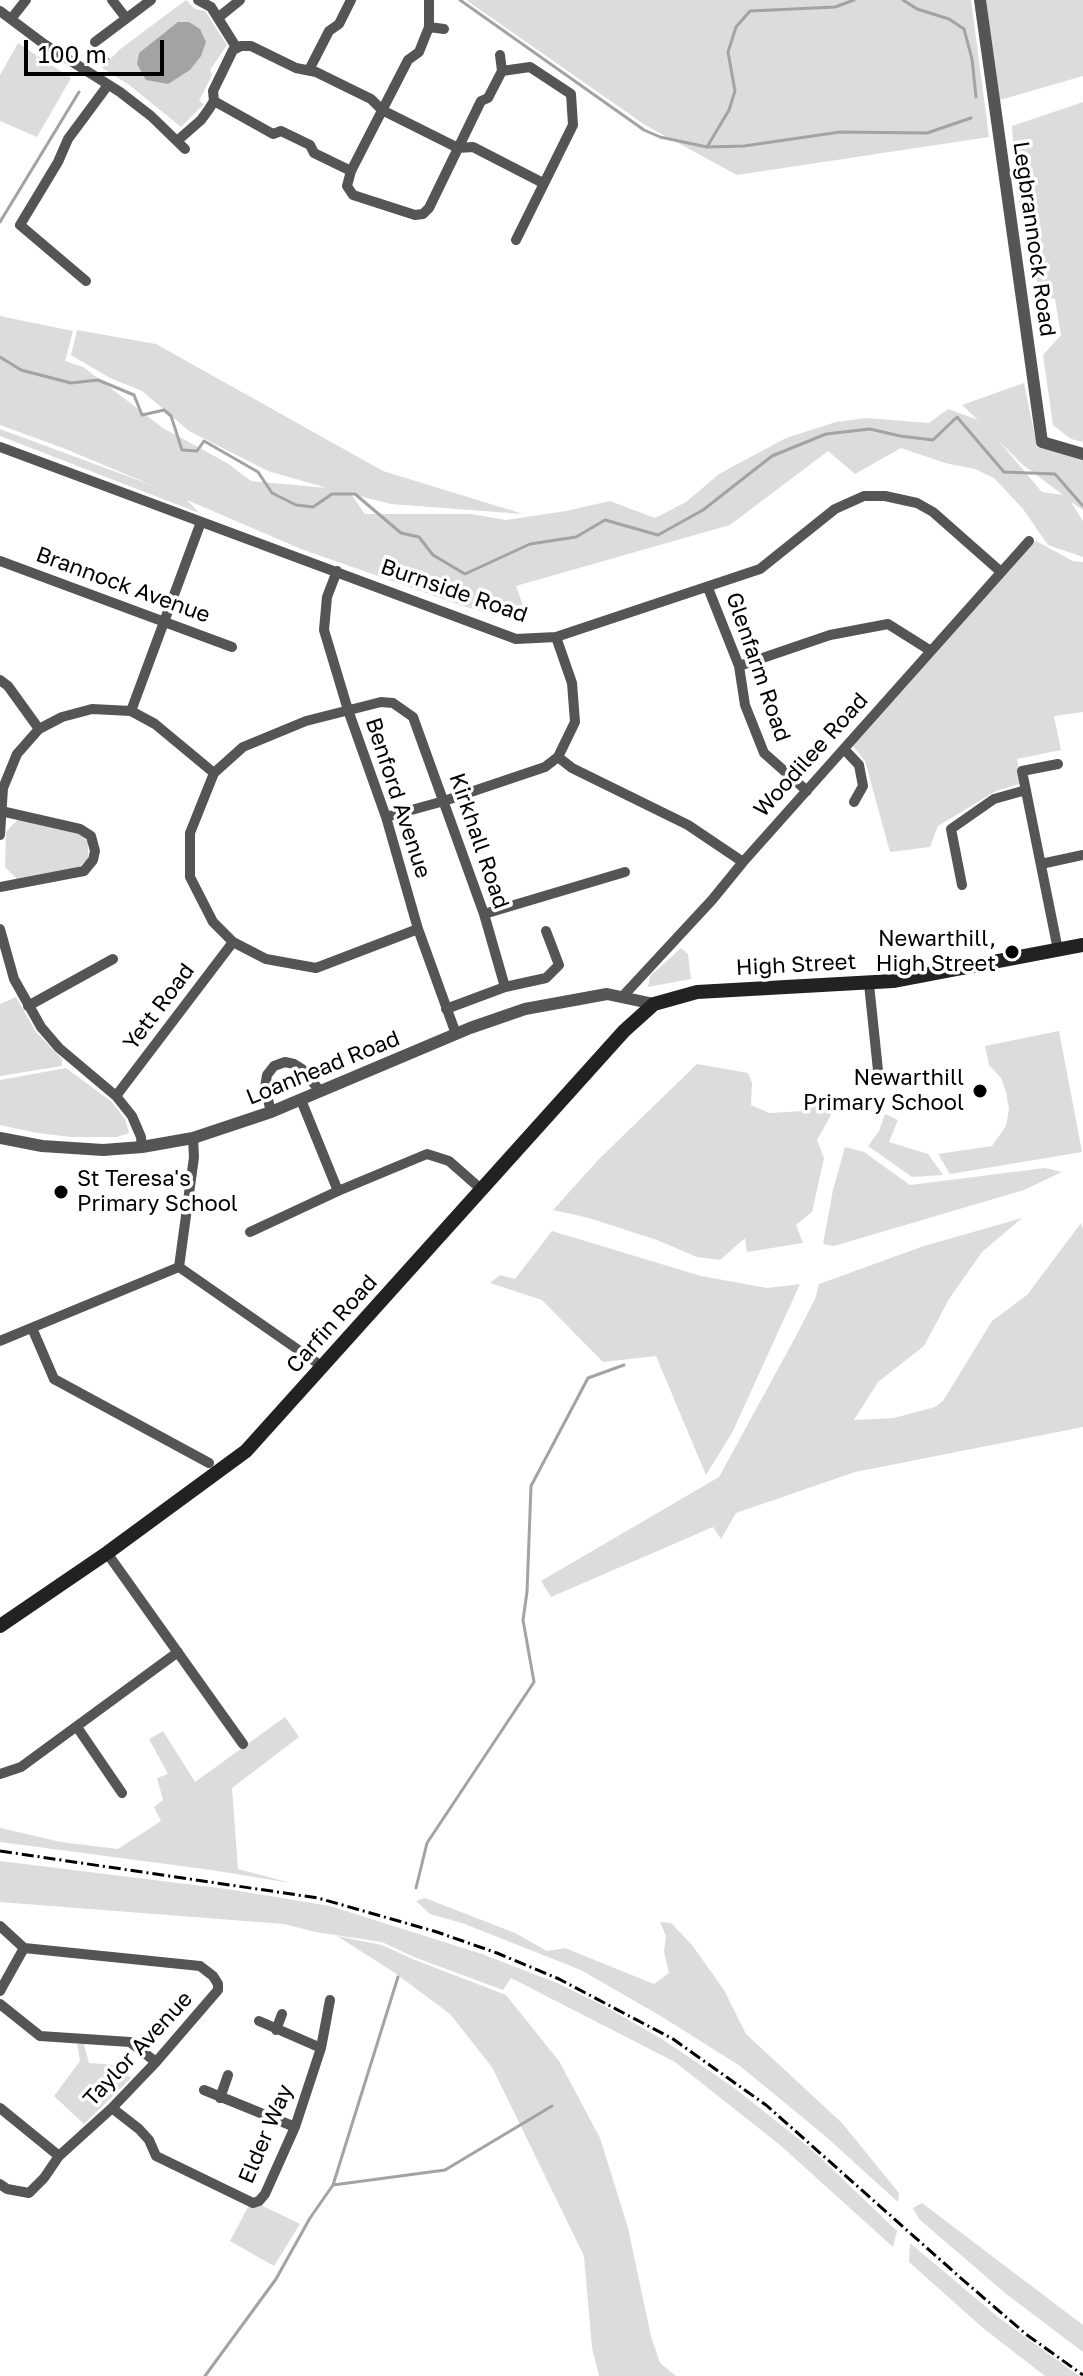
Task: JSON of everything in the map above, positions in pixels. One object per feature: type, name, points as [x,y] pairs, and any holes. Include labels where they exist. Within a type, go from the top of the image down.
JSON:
[{"type":"main road","name":"High Street","points":[[654,1004],[697,992],[869,984],[1083,945]]},
{"type":"main road","name":"Carfin Road","points":[[0,1626],[107,1553],[246,1451],[624,1031],[654,1004]]},
{"type":"street","points":[[11,19],[26,0]]},
{"type":"street","points":[[112,0],[126,18]]},
{"type":"street","points":[[95,42],[151,0]]},
{"type":"street","points":[[198,0],[211,7],[236,47]]},
{"type":"street","points":[[219,17],[240,0]]},
{"type":"street","points":[[309,70],[329,31],[339,24],[351,0]]},
{"type":"street","points":[[429,0],[429,27],[419,52],[408,60],[351,171],[347,186],[353,195],[415,215],[423,214],[429,208],[481,101],[488,98],[502,71],[500,55]]},
{"type":"street","name":"Legbrannock Road","points":[[980,0],[1042,442],[1083,454]]},
{"type":"street","points":[[0,11],[151,116],[185,149]]},
{"type":"street","points":[[429,27],[444,29]]},
{"type":"street","points":[[236,47],[256,47],[296,68],[309,70],[371,99],[382,110],[458,148],[473,147],[543,183]]},
{"type":"street","points":[[177,141],[201,120],[214,101],[213,91],[236,47]]},
{"type":"street","points":[[502,71],[530,67],[571,94],[573,125],[516,240]]},
{"type":"street","points":[[86,281],[20,225],[58,162],[68,139],[108,85]]},
{"type":"street","points":[[214,101],[273,134],[281,131],[310,145],[314,153],[351,171]]},
{"type":"street","name":"Burnside Road","points":[[0,447],[516,639],[556,637],[760,569],[835,509],[864,496],[885,496],[917,503],[933,512],[1001,572]]},
{"type":"street","points":[[131,711],[201,522]]},
{"type":"street","name":"Woodilee Road","points":[[623,996],[712,900],[1029,541]]},
{"type":"street","name":"Brannock Avenue","points":[[0,561],[232,647]]},
{"type":"street","name":"Benford Avenue","points":[[337,571],[327,597],[324,630],[386,817],[418,929],[456,1034]]},
{"type":"street","name":"Glenfarm Road","points":[[708,588],[739,666],[745,705],[764,753],[807,791]]},
{"type":"street","points":[[739,666],[830,635],[888,624],[931,651]]},
{"type":"street","points":[[386,817],[545,767],[558,757],[575,722],[572,683],[556,637]]},
{"type":"street","points":[[0,680],[8,686],[39,729]]},
{"type":"street","name":"Kirkhall Road","points":[[348,710],[381,702],[393,703],[413,717],[484,914],[505,987]]},
{"type":"street","points":[[0,835],[3,788],[17,754],[39,729],[62,717],[92,709],[131,711],[155,724],[214,773]]},
{"type":"street","points":[[348,710],[306,721],[243,747],[214,773],[190,833],[190,877],[213,922],[233,942],[266,959],[316,968],[418,929]]},
{"type":"street","points":[[844,749],[859,765],[863,786],[854,802]]},
{"type":"street","points":[[558,757],[572,768],[688,825],[743,862]]},
{"type":"street","points":[[1058,764],[1022,771],[1058,950]]},
{"type":"street","points":[[962,885],[951,829],[994,799],[1026,790]]},
{"type":"street","points":[[0,887],[84,871],[93,860],[95,851],[91,836],[80,829],[1,811]]},
{"type":"street","points":[[1041,864],[1083,855]]},
{"type":"street","points":[[484,914],[625,872]]},
{"type":"street","points":[[0,929],[14,979],[28,1006],[59,1048],[116,1096],[132,1116],[142,1147]]},
{"type":"street","points":[[446,1009],[505,987],[546,978],[559,965],[546,931]]},
{"type":"street","name":"Yett Road","points":[[116,1096],[233,942]]},
{"type":"street","points":[[28,1006],[113,959]]},
{"type":"street","points":[[869,984],[879,1080]]},
{"type":"street","name":"Loanhead Road","points":[[0,1138],[103,1150],[193,1138],[271,1112],[456,1034],[525,1009],[607,994],[654,1004]]},
{"type":"street","points":[[271,1112],[265,1087],[267,1075],[274,1066],[285,1062],[294,1064],[320,1091]]},
{"type":"street","points":[[301,1100],[338,1191]]},
{"type":"street","points":[[179,1267],[194,1157],[193,1138]]},
{"type":"street","points":[[250,1232],[427,1154],[449,1161],[482,1190]]},
{"type":"street","points":[[0,1341],[179,1267]]},
{"type":"street","points":[[179,1267],[323,1367]]},
{"type":"street","points":[[32,1328],[54,1379],[209,1463]]},
{"type":"street","points":[[107,1553],[243,1744]]},
{"type":"street","points":[[0,1774],[21,1767],[178,1652]]},
{"type":"street","points":[[77,1727],[122,1793]]},
{"type":"street","points":[[0,1926],[24,1948],[0,1991]]},
{"type":"street","name":"Taylor Avenue","points":[[0,2184],[7,2189],[29,2193],[59,2156],[112,2108],[156,2062],[218,1990],[213,1976],[200,1966],[24,1948]]},
{"type":"street","name":"Elder Way","points":[[112,2108],[139,2129],[149,2140],[156,2156],[253,2203],[259,2201],[295,2127],[321,2048],[330,2000]]},
{"type":"street","points":[[0,2004],[40,2036],[130,2042],[156,2062]]},
{"type":"street","points":[[276,2030],[282,2014]]},
{"type":"street","points":[[259,2021],[321,2048]]},
{"type":"street","points":[[220,2098],[228,2075]]},
{"type":"street","points":[[204,2090],[295,2127]]},
{"type":"street","points":[[0,2108],[59,2156]]},
{"type":"shaded area","points":[[186,0],[195,9],[205,11],[227,45],[210,70],[212,75],[199,101],[204,104],[181,127],[128,84],[102,68],[119,50]]},
{"type":"shaded area","points":[[466,0],[971,0],[989,137],[737,175],[645,125]]},
{"type":"shaded area","points":[[986,0],[1083,0],[1083,76],[1000,100]]},
{"type":"shaded area","points":[[178,22],[189,22],[200,29],[206,42],[201,56],[190,70],[168,84],[146,80],[137,64],[139,53]]},
{"type":"shaded area","points":[[18,43],[71,78],[37,137],[0,121],[0,75]]},
{"type":"shaded area","points":[[1083,102],[1083,442],[1071,439],[1053,425],[1043,355],[1061,335],[1055,299],[1040,295],[1016,189],[1012,126]]},
{"type":"shaded area","points":[[0,316],[73,331],[65,361],[83,367],[163,428],[227,463],[251,481],[327,488],[268,471],[189,431],[142,391],[110,378],[71,355],[77,330],[156,344],[383,471],[523,514],[391,504],[351,494],[365,514],[471,514],[506,520],[610,501],[655,518],[686,502],[719,474],[786,438],[836,422],[866,418],[929,423],[948,409],[978,420],[962,405],[1024,383],[1037,447],[1083,460],[1083,510],[1071,502],[1083,521],[1083,557],[1048,545],[1023,509],[994,478],[975,469],[945,463],[901,448],[855,474],[828,451],[730,525],[516,586],[527,617],[507,618],[463,606],[301,549],[187,500],[199,513],[0,436],[0,429],[154,486],[0,425]],"holes":[[[998,440],[1023,465],[1063,495],[1042,492]]]},
{"type":"shaded area","points":[[1036,541],[1073,561],[1083,562],[1083,712],[1054,716],[1061,750],[1017,759],[1022,783],[996,791],[938,826],[930,847],[890,852],[865,761],[852,745],[1007,569]]},
{"type":"shaded area","points":[[18,819],[80,834],[88,841],[88,859],[79,867],[18,880],[5,867],[6,832]]},
{"type":"shaded area","points":[[681,948],[688,954],[691,979],[648,987],[650,976]]},
{"type":"shaded area","points":[[16,997],[36,1032],[62,1059],[62,1066],[0,1076],[0,1004]]},
{"type":"shaded area","points":[[1059,1031],[1082,1152],[950,1174],[938,1154],[992,1146],[1006,1126],[1009,1109],[1006,1092],[1001,1078],[989,1065],[985,1046]]},
{"type":"shaded area","points":[[697,1064],[748,1073],[752,1083],[751,1105],[769,1113],[805,1111],[819,1093],[831,1115],[817,1140],[824,1158],[812,1212],[796,1225],[803,1243],[747,1252],[745,1238],[720,1260],[697,1257],[657,1240],[553,1210],[599,1159]]},
{"type":"shaded area","points":[[66,1068],[112,1102],[125,1119],[129,1133],[117,1137],[71,1137],[0,1125],[0,1080]]},
{"type":"shaded area","points":[[885,1114],[898,1120],[889,1142],[928,1154],[943,1175],[912,1177],[868,1146],[879,1131]]},
{"type":"shaded area","points":[[845,1147],[864,1152],[910,1185],[1045,1168],[1062,1172],[1024,1190],[834,1246],[823,1244]]},
{"type":"shaded area","points":[[1022,1218],[982,1252],[949,1299],[924,1346],[878,1382],[854,1420],[894,1418],[935,1407],[943,1401],[992,1321],[1027,1295],[1081,1223],[1083,1427],[855,1472],[736,1513],[721,1539],[713,1527],[551,1597],[541,1581],[719,1477],[796,1336],[815,1299],[819,1284],[924,1246]]},
{"type":"shaded area","points":[[552,1231],[701,1276],[767,1288],[800,1284],[732,1433],[706,1475],[656,1356],[603,1362],[542,1300],[490,1283],[500,1275],[515,1279]]},
{"type":"shaded area","points":[[285,1717],[299,1737],[232,1788],[238,1869],[291,1883],[0,1842],[0,1828],[61,1842],[118,1849],[161,1821],[154,1807],[163,1800],[157,1778],[168,1774],[149,1739],[163,1731],[195,1782]]},
{"type":"shaded area","points":[[0,1861],[227,1889],[330,1906],[482,1954],[557,1983],[662,2039],[733,2087],[810,2148],[897,2231],[893,2247],[780,2145],[675,2062],[511,1978],[503,1990],[382,1942],[284,1924],[0,1902]]},
{"type":"shaded area","points":[[425,1898],[515,1933],[547,1951],[565,1948],[654,1984],[669,1973],[664,1952],[666,1936],[660,1922],[671,1923],[692,1945],[724,1990],[746,2034],[842,2123],[899,2193],[898,2202],[824,2135],[740,2066],[581,1970],[462,1923],[430,1914],[416,1901]]},
{"type":"shaded area","points":[[337,1936],[382,1945],[506,1995],[559,2061],[600,2138],[628,2228],[651,2336],[660,2363],[676,2376],[599,2376],[592,2348],[584,2256],[492,2067],[450,2014],[395,1973]]},
{"type":"shaded area","points":[[77,2044],[84,2044],[89,2063],[116,2065],[131,2078],[84,2124],[54,2096],[80,2061]]},
{"type":"shaded area","points":[[922,2203],[1083,2325],[1083,2352],[1005,2293],[919,2219],[913,2208]]},
{"type":"shaded area","points":[[259,2204],[300,2224],[274,2266],[230,2241],[249,2205]]},
{"type":"shaded area","points":[[910,2243],[998,2317],[1079,2376],[1045,2376],[983,2328],[909,2262]]},
{"type":"waterway","points":[[460,0],[644,130],[660,137],[707,147],[729,110],[735,91],[728,52],[736,27],[750,11],[835,7],[854,0]]},
{"type":"waterway","points":[[903,0],[917,9],[949,19],[964,29],[972,59],[976,97]]},
{"type":"waterway","points":[[102,57],[108,59]]},
{"type":"waterway","points":[[0,222],[79,92]]},
{"type":"waterway","points":[[707,147],[744,146],[840,132],[927,133],[971,118]]},
{"type":"waterway","points":[[0,357],[21,370],[71,383],[98,380],[134,395],[142,415],[164,410],[171,416],[182,450],[197,451],[204,441],[258,472],[272,493],[296,505],[313,507],[332,494],[355,494],[401,533],[419,537],[433,555],[465,574],[530,544],[576,537],[605,520],[658,535],[703,510],[772,456],[826,434],[870,429],[933,440],[957,417],[1004,472],[1055,474],[1083,506]]},
{"type":"waterway","points":[[416,1888],[427,1843],[534,1682],[523,1620],[531,1486],[588,1378],[624,1365]]},
{"type":"waterway","points":[[205,2376],[276,2279],[310,2218],[333,2185],[398,1977]]},
{"type":"waterway","points":[[333,2185],[445,2170],[552,2106]]},
{"type":"railway","points":[[0,1851],[318,1898],[437,1932],[559,1979],[673,2039],[766,2105],[1027,2335],[1083,2375]]},
{"type":"place","name":"Newarthill, High Street","points":[[1012,952]]},
{"type":"place","name":"Newarthill Primary School","points":[[980,1091]]},
{"type":"place","name":"St Teresa's Primary School","points":[[61,1192]]}]
